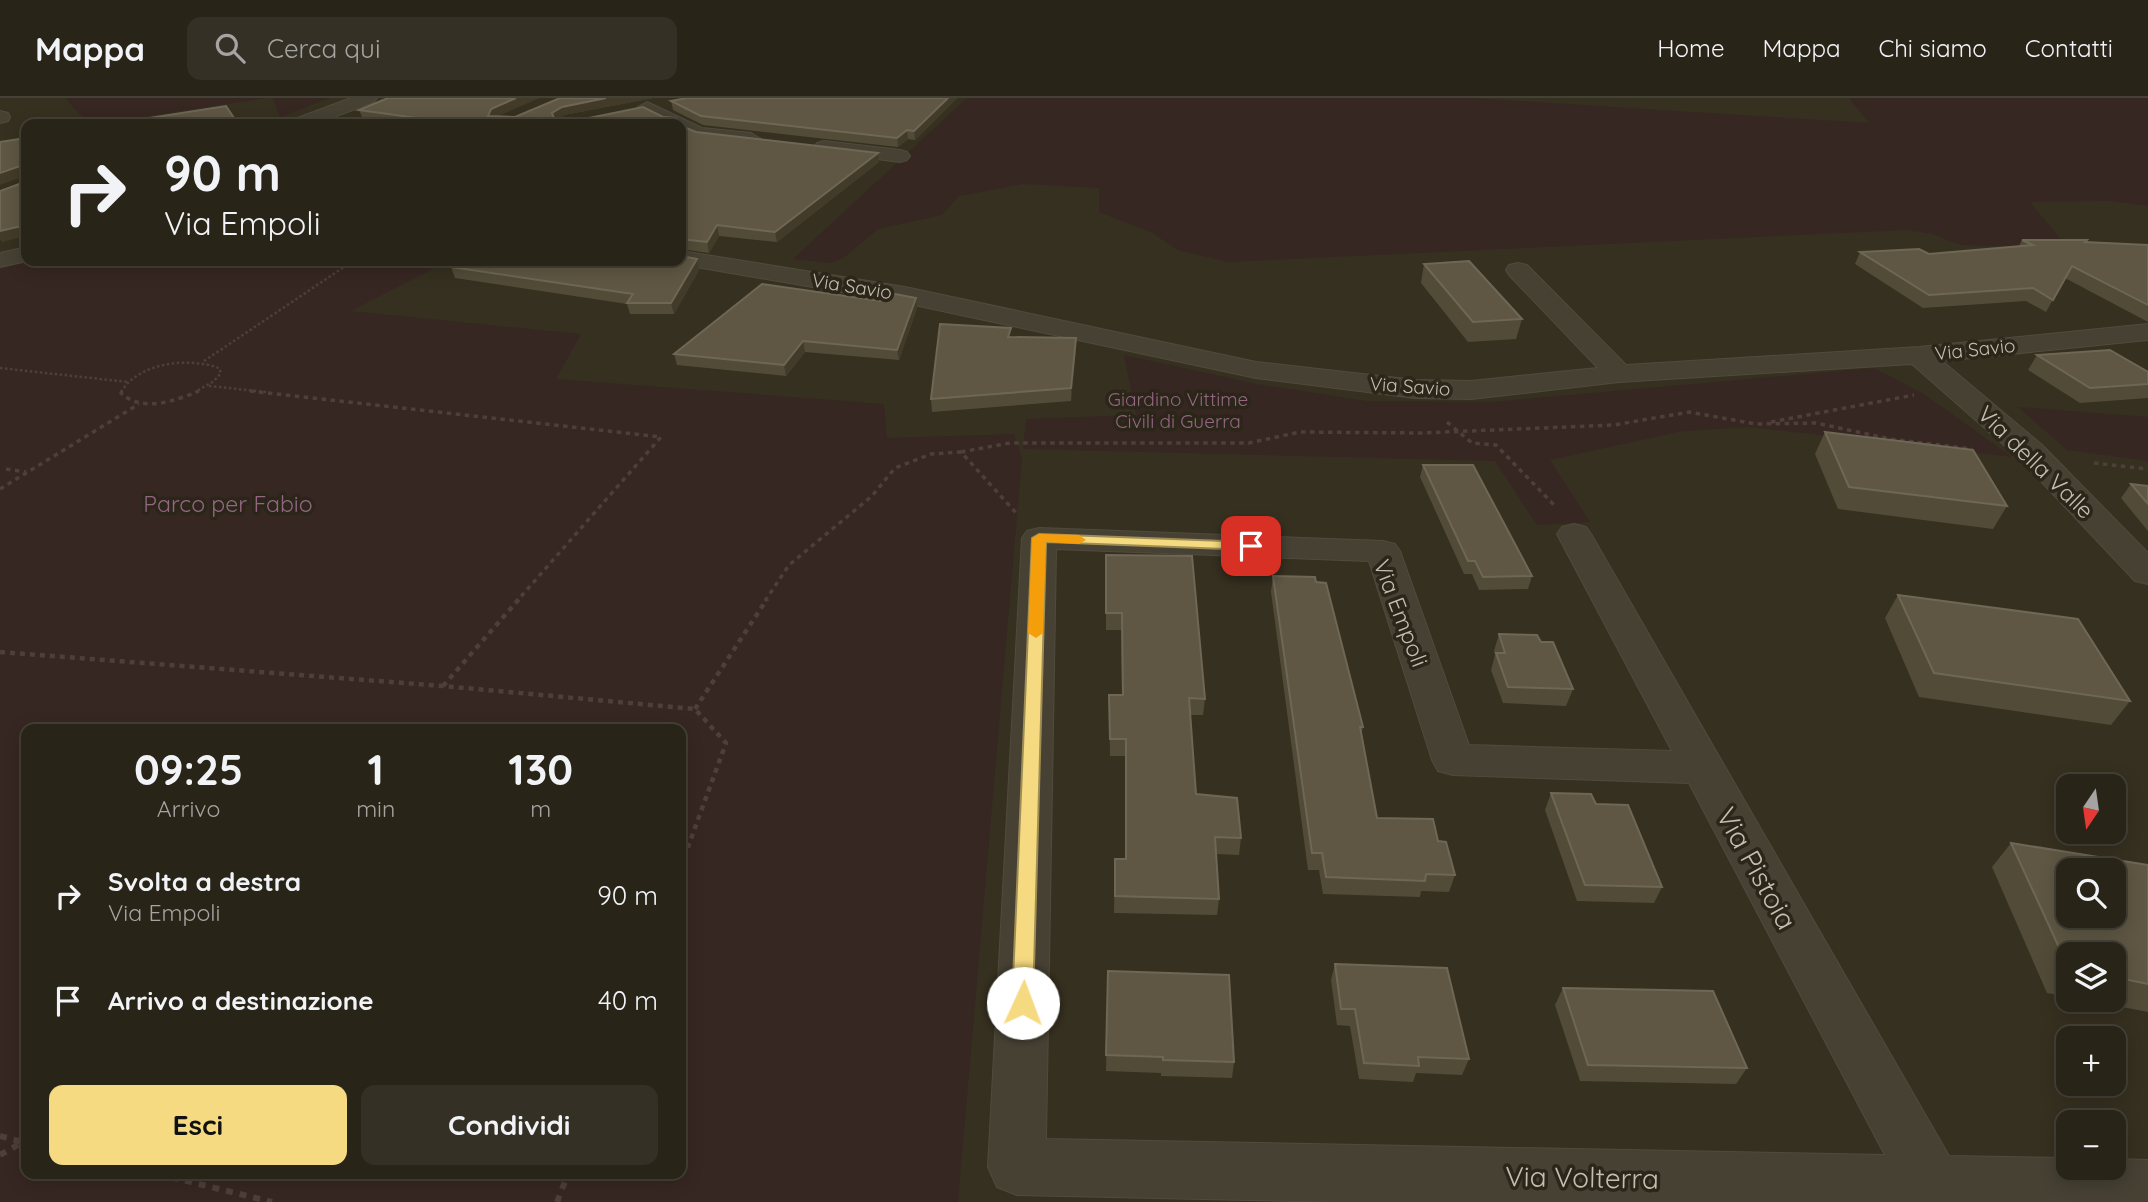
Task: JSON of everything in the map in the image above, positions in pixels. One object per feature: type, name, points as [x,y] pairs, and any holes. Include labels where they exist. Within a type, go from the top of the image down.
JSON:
[{"type":"street","points":[[312,119],[368,98]]},
{"type":"street","points":[[624,112],[682,100]]},
{"type":"street","points":[[647,107],[671,119]]},
{"type":"street","points":[[686,127],[698,133],[765,141]]},
{"type":"street","points":[[806,145],[900,156]]},
{"type":"street","points":[[0,260],[21,255]]},
{"type":"street","name":"Via Savio","points":[[686,259],[905,295],[1256,370],[1415,389],[1471,390],[1619,374],[1919,355],[2148,332]]},
{"type":"street","points":[[1518,270],[1619,374]]},
{"type":"street","name":"Via della Valle","points":[[1919,355],[2031,452],[2148,573]]},
{"type":"street","name":"Via Pistoia","points":[[1564,519],[1937,1193]]},
{"type":"street","name":"Via Empoli","points":[[1039,538],[1383,551],[1453,761],[1702,768]]},
{"type":"street","name":"Via Volterra","points":[[1039,538],[1017,1167],[1937,1193],[2148,1189]]},
{"type":"path","points":[[203,362],[346,266]]},
{"type":"path","points":[[0,368],[128,382],[163,366],[203,362],[219,368],[221,373],[209,386]]},
{"type":"path","points":[[128,382],[121,393],[124,398],[139,403],[168,401],[209,386],[661,437],[443,686]]},
{"type":"path","points":[[1415,389],[1436,413],[1472,443],[1496,445],[1564,519]]},
{"type":"path","points":[[1756,424],[1922,393]]},
{"type":"path","points":[[0,489],[139,403]]},
{"type":"path","points":[[695,709],[789,565],[872,496],[895,468],[931,454],[961,452],[1010,443],[1249,443],[1300,432],[1458,431],[1614,425],[1689,412],[1756,424],[1816,423],[1890,439],[1982,450]]},
{"type":"path","points":[[961,452],[1039,538]]},
{"type":"path","points":[[2093,463],[2148,469]]},
{"type":"path","points":[[6,469],[28,472]]},
{"type":"path","points":[[0,652],[443,686],[695,709],[726,743],[686,852]]},
{"type":"path","points":[[0,1136],[21,1142]]},
{"type":"path","points":[[0,1155],[21,1144]]},
{"type":"path","points":[[178,1179],[272,1202]]},
{"type":"path","points":[[557,1202],[566,1179]]},
{"type":"green space","points":[[65,98],[267,98],[127,119],[84,119]]},
{"type":"green space","points":[[273,98],[330,98],[280,117]]},
{"type":"green space","points":[[967,98],[1472,98],[1869,123],[1849,98],[2148,98],[2148,206],[2113,201],[2030,202],[2069,249],[1961,245],[1932,234],[1906,230],[1228,262],[1177,250],[1153,233],[1099,212],[1099,188],[1023,184],[959,196],[942,215],[878,229],[845,257],[831,263],[793,259]]},
{"type":"green space","name":"Parco per Fabio","points":[[21,262],[21,266],[438,266],[351,311],[581,334],[556,379],[884,404],[887,438],[1014,434],[1022,458],[958,1202],[0,1202],[0,267]]},
{"type":"green space","name":"Giardino Vittime Civili di Guerra","points":[[1124,355],[1257,384],[1367,401],[1491,402],[1874,368],[1922,393],[2012,457],[1750,427],[1683,431],[1550,460],[1590,522],[1537,525],[1495,461],[1023,449],[1026,419],[1136,415]]},
{"type":"green space","points":[[2018,407],[2148,417],[2148,461],[2067,450]]},
{"type":"building","points":[[388,98],[516,98],[491,109],[488,116],[515,117],[560,98],[606,98],[562,107],[552,113],[554,118],[589,118],[643,107],[663,117],[676,119],[425,119],[359,110]]},
{"type":"building","points":[[687,98],[948,98],[914,131],[907,130],[897,138],[701,116],[671,101]]},
{"type":"building","points":[[226,106],[235,119],[143,119]]},
{"type":"building","points":[[686,128],[696,132],[878,153],[775,232],[717,225],[707,242],[686,240]]},
{"type":"building","points":[[21,139],[21,167],[0,173],[0,142]]},
{"type":"building","points":[[21,183],[21,226],[0,231],[0,191]]},
{"type":"building","points":[[2022,240],[2087,240],[2085,242],[2148,245],[2148,305],[2072,266],[2053,300],[2033,288],[1929,295],[1860,252],[1919,249],[1929,254],[2033,245]]},
{"type":"building","points":[[686,257],[697,259],[671,303],[627,303],[633,294],[451,267],[686,266]]},
{"type":"building","points":[[1469,261],[1522,319],[1473,322],[1424,264]]},
{"type":"building","points":[[762,284],[880,301],[890,293],[916,298],[897,350],[803,341],[784,365],[674,354]]},
{"type":"building","points":[[940,324],[1011,328],[1008,337],[1076,338],[1071,388],[931,399]]},
{"type":"building","points":[[2110,350],[2148,372],[2148,384],[2090,388],[2037,355]]},
{"type":"building","points":[[1825,432],[1973,450],[2007,506],[1849,487]]},
{"type":"building","points":[[1423,465],[1473,465],[1532,576],[1483,577],[1475,561],[1468,561]]},
{"type":"building","points":[[2131,484],[2148,486],[2148,504]]},
{"type":"building","points":[[1106,555],[1192,556],[1205,699],[1189,698],[1196,794],[1237,798],[1241,838],[1215,837],[1219,899],[1115,896],[1115,859],[1126,859],[1126,739],[1110,739],[1109,695],[1123,695],[1122,613],[1106,613]]},
{"type":"building","points":[[1273,576],[1315,577],[1316,582],[1326,583],[1363,727],[1360,727],[1377,818],[1433,819],[1438,841],[1446,842],[1455,875],[1426,874],[1425,881],[1326,877],[1322,853],[1312,853]]},
{"type":"building","points":[[1898,595],[2078,619],[2130,701],[1934,673]]},
{"type":"building","points":[[1499,634],[1537,635],[1541,642],[1553,642],[1573,689],[1508,687],[1496,653],[1505,653]]},
{"type":"building","points":[[1551,793],[1591,794],[1596,804],[1628,805],[1662,887],[1585,885]]},
{"type":"building","points":[[2011,843],[2104,858],[2056,858],[2056,928],[2126,928],[2126,861],[2148,865],[2148,984],[2126,979],[2126,942],[2057,942]]},
{"type":"building","points":[[1335,964],[1447,968],[1469,1059],[1418,1057],[1419,1066],[1364,1063],[1355,1009],[1341,1009]]},
{"type":"building","points":[[1108,971],[1229,975],[1234,1062],[1106,1055]]},
{"type":"building","points":[[1563,988],[1713,991],[1747,1068],[1588,1065]]},
{"type":"slow traffic","points":[[1036,633],[1039,538],[1079,540]]},
{"type":"route","points":[[1023,1003],[1039,538],[1251,546]]}]
